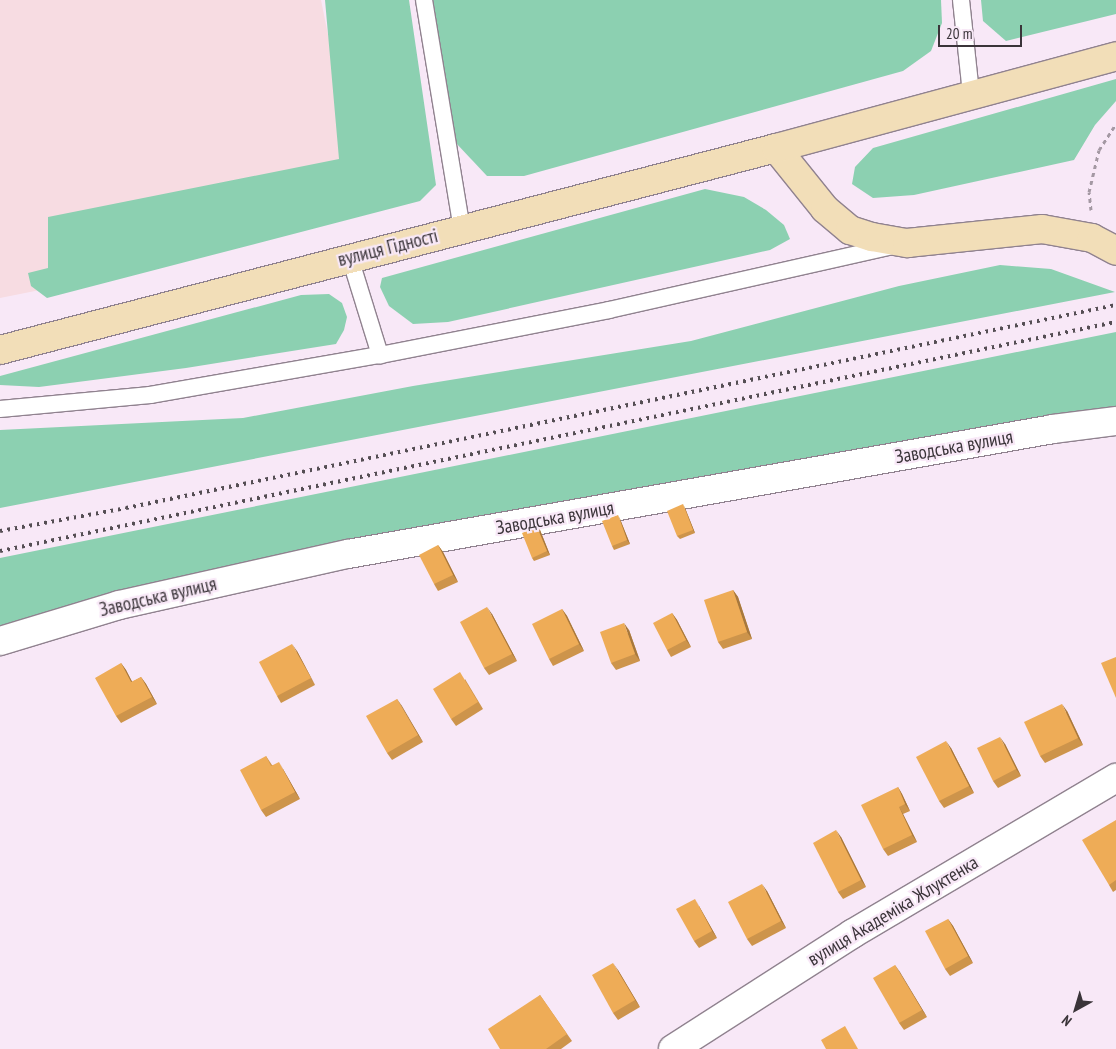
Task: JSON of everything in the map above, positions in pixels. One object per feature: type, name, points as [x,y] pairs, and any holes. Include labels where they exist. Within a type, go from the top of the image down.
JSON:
[{"type":"main road","name":"вулиця Гідності","points":[[0,350],[776,148],[1116,56]]},
{"type":"main road","points":[[776,148],[825,209],[850,230],[872,237],[907,243],[1042,229],[1092,238],[1108,247]]},
{"type":"street","name":"Заводська вулиця","points":[[0,641],[119,604],[348,554],[1044,430],[1116,421]]},
{"type":"street","name":"вулиця Академіка Жлуктенка","points":[[673,1049],[852,934],[1116,778]]},
{"type":"lane","points":[[424,0],[462,229]]},
{"type":"lane","points":[[961,0],[970,94]]},
{"type":"lane","points":[[0,409],[150,395],[380,355],[609,310],[907,243]]},
{"type":"lane","points":[[350,258],[380,355]]},
{"type":"path","points":[[1108,247],[1092,213],[1089,192],[1099,150],[1116,124]]},
{"type":"shaded area","points":[[0,0],[321,0],[356,174],[70,284],[0,298]]},
{"type":"green space","points":[[325,0],[409,0],[436,185],[420,201],[47,298],[31,286],[28,273],[48,268],[48,217],[339,159]]},
{"type":"green space","points":[[433,0],[941,0],[942,23],[931,51],[903,71],[524,176],[487,176],[456,143]]},
{"type":"green space","points":[[981,0],[1116,0],[1116,14],[1006,41],[983,21]]},
{"type":"green space","points":[[1116,79],[1116,101],[1095,125],[1074,160],[914,195],[873,198],[852,184],[855,167],[873,148]]},
{"type":"green space","points":[[705,189],[744,197],[766,210],[784,225],[790,239],[770,250],[448,322],[413,324],[389,306],[380,287],[382,278]]},
{"type":"green space","points":[[1000,265],[1051,269],[1115,292],[0,508],[0,430],[243,418],[413,386],[691,341],[899,286]]},
{"type":"green space","points":[[329,294],[342,303],[347,317],[344,330],[336,344],[186,368],[39,387],[0,385],[0,376],[301,295]]},
{"type":"green space","points":[[1116,332],[1116,417],[0,633],[0,558]]},
{"type":"building","points":[[683,504],[693,530],[677,536],[667,511]]},
{"type":"building","points":[[618,515],[627,540],[612,546],[602,521]]},
{"type":"building","points":[[537,527],[547,551],[532,558],[522,533]]},
{"type":"building","points":[[438,545],[453,575],[434,584],[419,555]]},
{"type":"building","points":[[733,590],[747,632],[718,642],[704,600]]},
{"type":"building","points":[[487,607],[512,654],[484,668],[460,622]]},
{"type":"building","points":[[562,609],[579,644],[549,659],[532,624]]},
{"type":"building","points":[[672,613],[686,640],[667,650],[653,623]]},
{"type":"building","points":[[624,623],[635,654],[611,663],[600,632]]},
{"type":"building","points":[[292,644],[311,678],[277,696],[259,662]]},
{"type":"building","points":[[1116,657],[1116,698],[1101,663]]},
{"type":"building","points":[[121,663],[131,682],[141,677],[152,697],[116,716],[95,678]]},
{"type":"building","points":[[460,672],[478,702],[451,719],[433,689]]},
{"type":"building","points":[[397,699],[418,735],[387,753],[366,716]]},
{"type":"building","points":[[1062,704],[1078,738],[1040,756],[1024,722]]},
{"type":"building","points":[[1000,737],[1016,769],[993,781],[977,748]]},
{"type":"building","points":[[946,741],[969,786],[939,801],[916,757]]},
{"type":"building","points":[[266,756],[271,766],[279,762],[295,792],[261,810],[240,770]]},
{"type":"building","points":[[898,787],[905,804],[899,807],[912,835],[883,849],[861,805]]},
{"type":"building","points":[[1116,820],[1116,880],[1109,885],[1082,840]]},
{"type":"building","points":[[836,830],[861,880],[838,892],[813,843]]},
{"type":"building","points":[[762,884],[781,921],[747,939],[728,902]]},
{"type":"building","points":[[695,899],[712,931],[694,941],[676,909]]},
{"type":"building","points":[[948,919],[968,956],[945,969],[925,931]]},
{"type":"building","points":[[613,963],[635,1000],[613,1013],[592,975]]},
{"type":"building","points":[[895,965],[922,1010],[899,1023],[873,978]]},
{"type":"building","points":[[540,995],[567,1034],[546,1049],[500,1049],[488,1029]]},
{"type":"building","points":[[845,1026],[858,1049],[826,1049],[821,1040]]},
{"type":"railway","points":[[0,531],[126,508],[1116,305]]},
{"type":"railway","points":[[0,551],[1116,322]]}]
